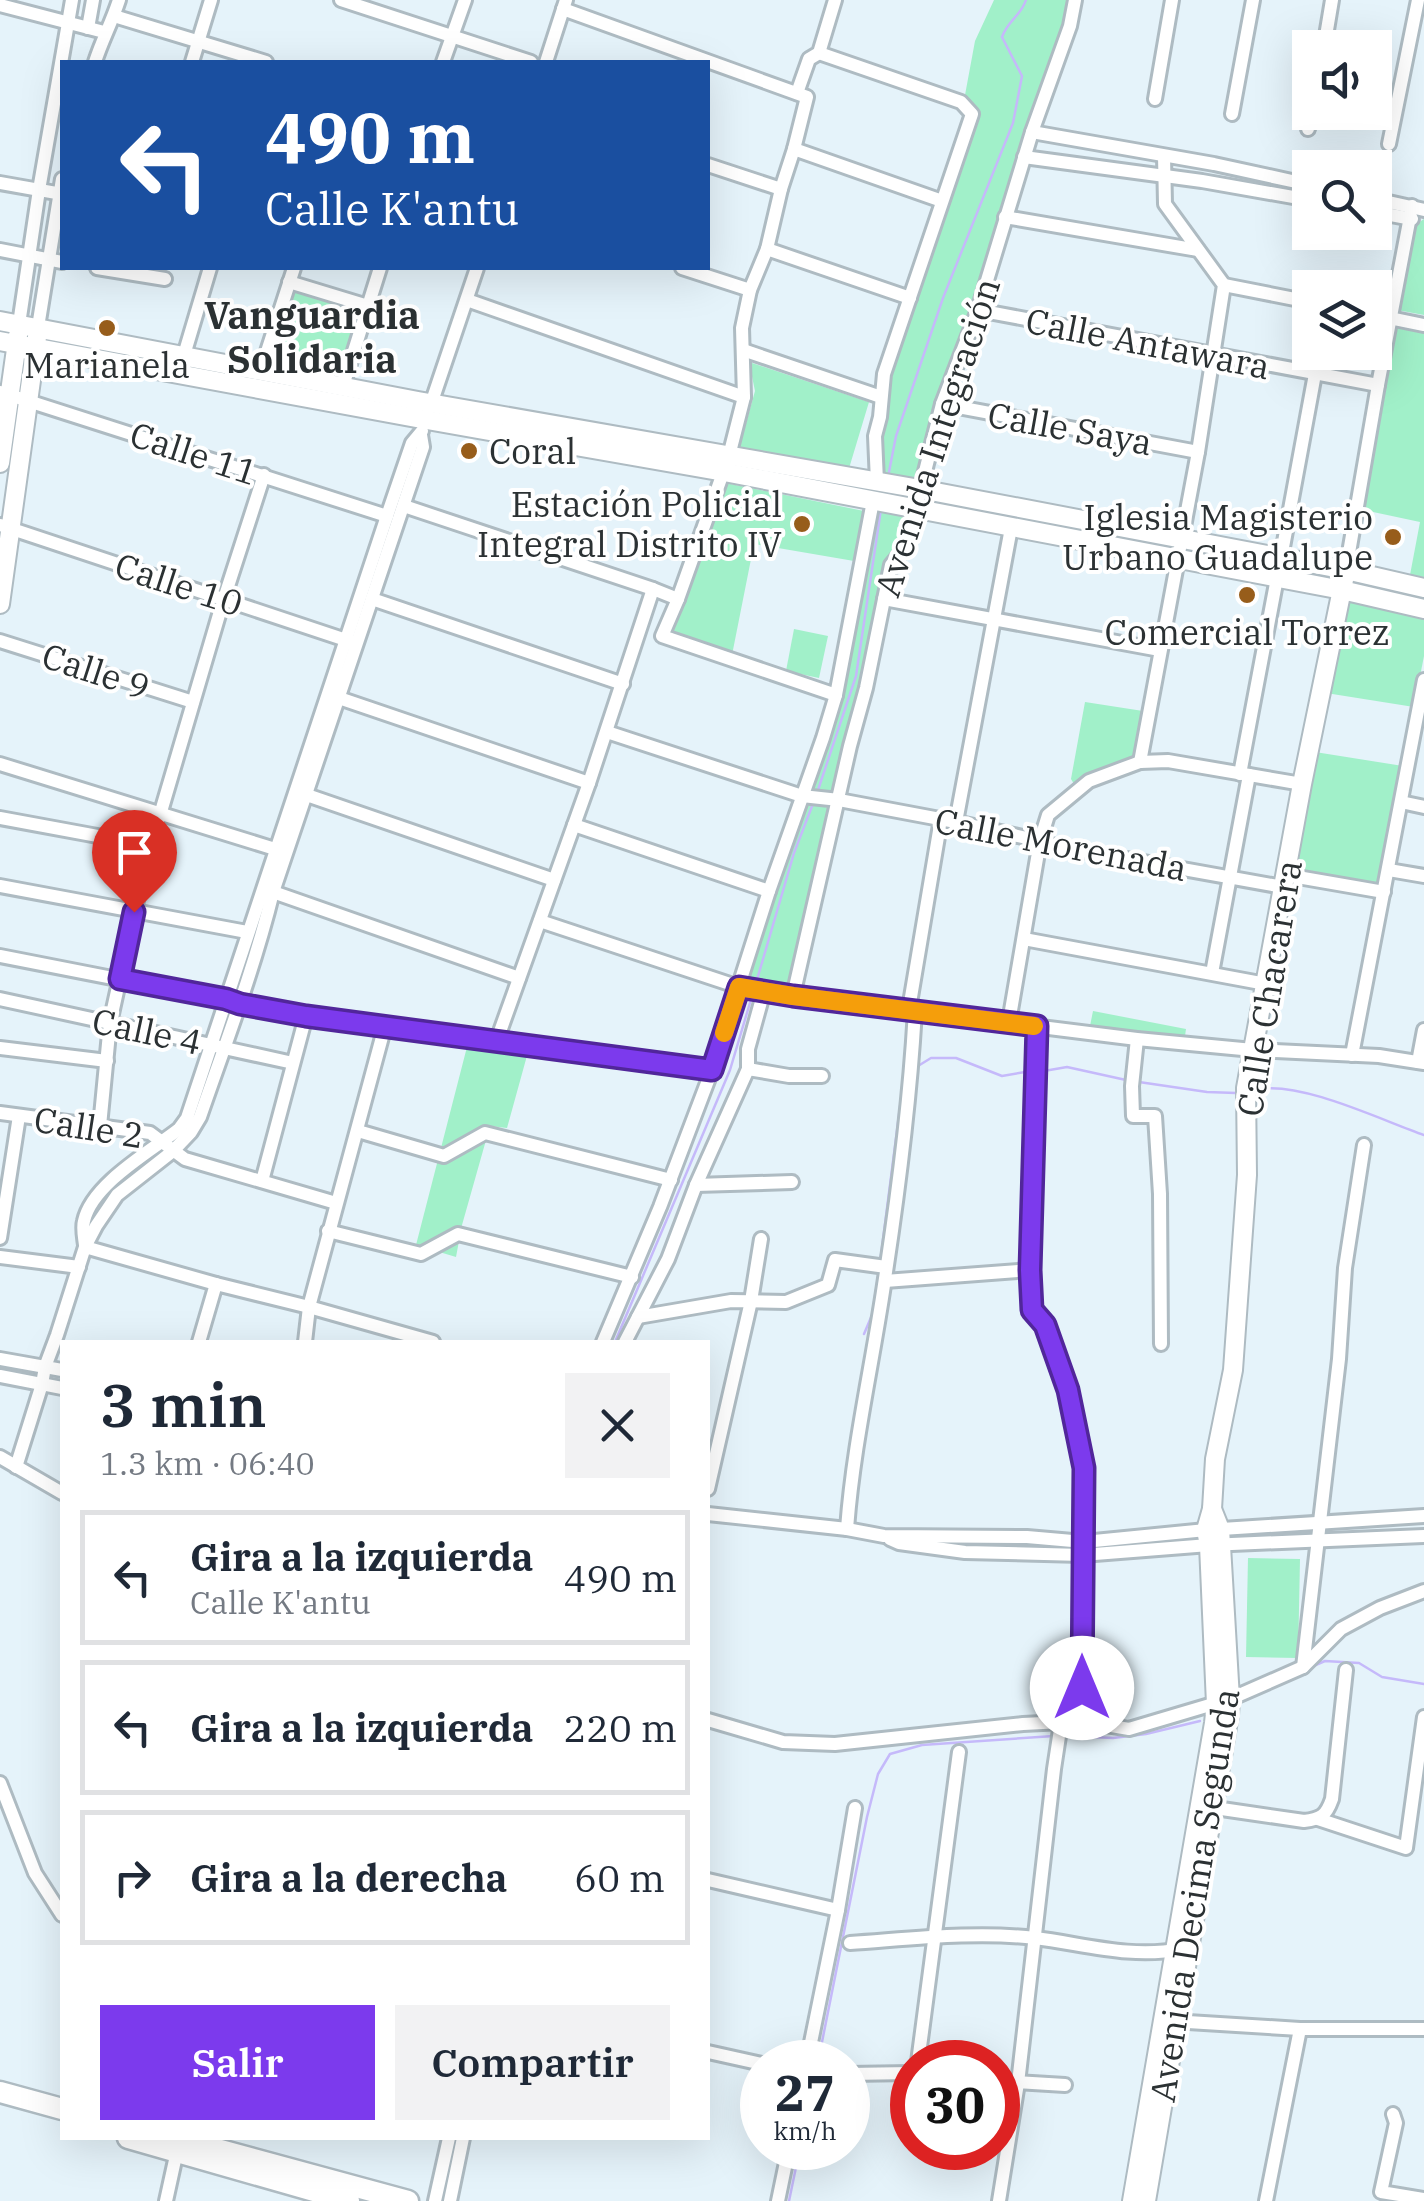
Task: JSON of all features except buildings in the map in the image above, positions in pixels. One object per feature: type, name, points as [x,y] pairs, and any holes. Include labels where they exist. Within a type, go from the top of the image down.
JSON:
[{"type":"highway","points":[[0,2092],[60,2107]]},
{"type":"highway","points":[[0,2105],[60,2120]]},
{"type":"highway","points":[[144,2140],[176,2144],[408,2201]]},
{"type":"highway","points":[[176,2144],[349,2201]]},
{"type":"main road","points":[[0,320],[343,386],[426,420]]},
{"type":"main road","points":[[0,463],[5,393],[18,344],[29,326]]},
{"type":"main road","points":[[18,344],[426,420],[727,464],[882,493],[916,510],[1342,590],[1424,610]]},
{"type":"main road","points":[[0,604],[5,527],[29,400],[18,344]]},
{"type":"main road","points":[[882,493],[920,489],[1424,588]]},
{"type":"main road","name":"Calle Chacarera","points":[[1212,1509],[1215,1459],[1233,1370],[1247,1175],[1246,1088],[1346,570]]},
{"type":"main road","name":"Avenida Decima Segunda","points":[[1182,1949],[1215,1808],[1223,1702],[1212,1509]]},
{"type":"main road","name":"Avenida Decima Segunda","points":[[1146,2201],[1223,1702]]},
{"type":"main road","name":"Avenida Decima Segunda","points":[[1132,2201],[1171,2021]]},
{"type":"street","points":[[62,60],[72,0]]},
{"type":"street","points":[[88,28],[93,0]]},
{"type":"street","points":[[96,60],[119,0]]},
{"type":"street","points":[[193,60],[212,0]]},
{"type":"street","points":[[341,0],[525,60]]},
{"type":"street","points":[[444,60],[465,0]]},
{"type":"street","points":[[797,93],[809,59],[819,53],[835,0]]},
{"type":"street","name":"Avenida Integración","points":[[793,996],[891,566],[906,546],[942,404],[978,310],[1075,0]]},
{"type":"street","points":[[1154,98],[1172,0]]},
{"type":"street","points":[[1232,114],[1253,0]]},
{"type":"street","points":[[1327,30],[1332,0]]},
{"type":"street","points":[[1389,144],[1418,0]]},
{"type":"street","points":[[547,60],[565,4],[807,97],[768,249],[750,290],[742,328],[744,397],[727,464],[662,636],[836,695]]},
{"type":"street","points":[[0,5],[104,32]]},
{"type":"street","points":[[114,16],[259,60]]},
{"type":"street","name":"Avenida Integración","points":[[626,1340],[668,1259],[748,1069],[753,989],[769,891],[836,695],[882,493],[875,436],[884,374],[972,114],[961,102],[819,53]]},
{"type":"street","points":[[29,326],[29,256],[60,73]]},
{"type":"street","points":[[1032,132],[1292,181]]},
{"type":"street","points":[[794,150],[942,201]]},
{"type":"street","points":[[1164,156],[1164,204],[1224,285],[1292,298]]},
{"type":"street","points":[[1024,157],[1292,197]]},
{"type":"street","points":[[710,166],[781,189]]},
{"type":"street","points":[[0,183],[39,190],[60,189]]},
{"type":"street","points":[[29,326],[56,261],[60,203]]},
{"type":"street","points":[[1392,204],[1416,212],[1392,318],[1424,324]]},
{"type":"street","points":[[1005,217],[1198,250]]},
{"type":"street","points":[[768,249],[910,298]]},
{"type":"street","points":[[0,250],[56,261]]},
{"type":"street","points":[[110,270],[166,279]]},
{"type":"street","points":[[184,355],[209,270]]},
{"type":"street","points":[[343,386],[379,270]]},
{"type":"street","points":[[218,1046],[240,1004],[262,938],[314,740],[372,598],[404,506],[423,447],[426,420],[476,270]]},
{"type":"street","points":[[688,270],[750,290]]},
{"type":"street","points":[[261,370],[292,275],[368,306]]},
{"type":"street","points":[[1140,762],[1198,452],[1224,285]]},
{"type":"street","points":[[466,300],[744,397]]},
{"type":"street","name":"Calle Antawara","points":[[978,310],[1378,384]]},
{"type":"street","points":[[743,350],[881,397]]},
{"type":"street","points":[[1346,570],[1381,370]]},
{"type":"street","points":[[1281,558],[1315,374]]},
{"type":"street","name":"Calle 11","points":[[5,393],[387,516]]},
{"type":"street","name":"Calle Saya","points":[[942,404],[1198,452]]},
{"type":"street","points":[[16,1467],[44,1366],[85,1247],[117,1195],[168,1146],[191,1132],[200,1117],[226,999],[247,932],[275,849],[339,698],[387,516],[412,443],[426,420]]},
{"type":"street","points":[[100,1126],[110,1023],[149,846],[264,475]]},
{"type":"street","points":[[404,506],[678,599]]},
{"type":"street","name":"Calle 10","points":[[5,527],[352,642]]},
{"type":"street","points":[[847,1529],[911,1084],[912,1010],[1011,528]]},
{"type":"street","points":[[1212,973],[1276,578]]},
{"type":"street","points":[[498,1040],[654,589]]},
{"type":"street","points":[[372,598],[623,684]]},
{"type":"street","points":[[884,600],[1160,650]]},
{"type":"street","name":"Calle 9","points":[[0,641],[192,702]]},
{"type":"street","points":[[1352,1054],[1424,680]]},
{"type":"street","points":[[339,698],[589,783]]},
{"type":"street","name":"Calle Morenada","points":[[606,732],[802,796],[1230,877],[1384,892]]},
{"type":"street","points":[[1010,1022],[1040,841],[1048,816],[1089,780],[1140,762],[1168,761],[1302,784]]},
{"type":"street","points":[[0,764],[275,849]]},
{"type":"street","points":[[300,793],[554,880]]},
{"type":"street","points":[[1400,802],[1424,807]]},
{"type":"street","points":[[0,818],[103,837]]},
{"type":"street","points":[[574,825],[769,891]]},
{"type":"street","points":[[1389,870],[1424,876]]},
{"type":"street","points":[[0,886],[247,932]]},
{"type":"street","points":[[273,892],[520,978]]},
{"type":"street","points":[[540,921],[753,989],[1137,1039],[1421,1062],[1424,1030]]},
{"type":"street","points":[[1024,938],[1266,984]]},
{"type":"street","points":[[0,956],[306,1016],[712,1070]]},
{"type":"street","name":"Avenida Integración","points":[[603,1340],[632,1277],[712,1070],[753,989]]},
{"type":"street","name":"Calle 4","points":[[0,999],[294,1062]]},
{"type":"street","points":[[262,1181],[306,1016]]},
{"type":"street","points":[[305,1340],[309,1307],[328,1231],[385,1026]]},
{"type":"street","points":[[1037,1026],[1032,1310],[1045,1325],[1068,1390],[1084,1468],[1082,1721]]},
{"type":"street","points":[[1137,1039],[1133,1116],[1155,1116],[1161,1344]]},
{"type":"street","points":[[0,1048],[106,1061]]},
{"type":"street","points":[[748,1069],[789,1076],[822,1076]]},
{"type":"street","name":"Calle 2","points":[[0,1114],[150,1133],[185,1160],[336,1204]]},
{"type":"street","points":[[0,1238],[18,1116]]},
{"type":"street","points":[[358,1130],[444,1156],[486,1134],[671,1180]]},
{"type":"street","points":[[1303,1667],[1346,1268],[1364,1145]]},
{"type":"street","points":[[696,1185],[792,1182]]},
{"type":"street","points":[[328,1231],[421,1254],[458,1234],[632,1277]]},
{"type":"street","points":[[710,1481],[751,1301],[760,1239]]},
{"type":"street","points":[[85,1247],[426,1340]]},
{"type":"street","points":[[0,1256],[79,1266]]},
{"type":"street","points":[[638,1316],[730,1301],[786,1302],[828,1286],[836,1260],[886,1274],[1030,1270]]},
{"type":"street","points":[[200,1340],[216,1284]]},
{"type":"street","points":[[0,1359],[60,1370]]},
{"type":"street","points":[[0,1376],[60,1388]]},
{"type":"street","points":[[0,1458],[60,1492]]},
{"type":"street","points":[[710,1514],[884,1536],[1027,1537],[1083,1548],[1214,1538],[1321,1522],[1424,1516]]},
{"type":"street","points":[[1214,1538],[1319,1541],[1424,1536]]},
{"type":"street","points":[[710,1721],[784,1742],[835,1744],[1082,1721],[1130,1729],[1223,1702],[1303,1667],[1341,1629],[1424,1591]]},
{"type":"street","points":[[1215,1808],[1304,1821],[1327,1814],[1346,1670]]},
{"type":"street","points":[[1318,1819],[1406,1848],[1424,1717]]},
{"type":"street","points":[[1020,2065],[1061,1723]]},
{"type":"street","points":[[921,2040],[959,1752]]},
{"type":"street","points":[[0,1783],[35,1872],[60,1911]]},
{"type":"street","points":[[811,2040],[855,1808]]},
{"type":"street","points":[[710,1880],[838,1910]]},
{"type":"street","points":[[850,1943],[936,1937],[1034,1938],[1127,1952],[1182,1949]]},
{"type":"street","points":[[1171,2021],[1300,2029],[1424,2029]]},
{"type":"street","points":[[1266,2201],[1300,2029]]},
{"type":"street","points":[[710,2052],[740,2059]]},
{"type":"street","points":[[1020,2083],[1065,2085]]},
{"type":"street","points":[[1394,2114],[1396,2123],[1381,2192],[1424,2199]]},
{"type":"street","points":[[435,2201],[450,2140]]},
{"type":"street","points":[[450,2201],[462,2140]]},
{"type":"street","points":[[166,2201],[176,2144]]},
{"type":"street","points":[[778,2201],[784,2170]]},
{"type":"street","points":[[999,2201],[1004,2170]]},
{"type":"green space","points":[[994,0],[1069,0],[917,482],[879,474],[886,386],[978,111],[965,95],[975,41]]},
{"type":"green space","points":[[1424,219],[1424,315],[1397,310],[1412,227]]},
{"type":"green space","points":[[294,288],[358,309],[360,314],[341,375],[275,365],[270,360]]},
{"type":"green space","points":[[1393,329],[1424,332],[1424,577],[1410,575],[1420,522],[1359,509],[1385,370],[1392,370]]},
{"type":"green space","points":[[749,362],[869,402],[847,475],[738,452],[755,391]]},
{"type":"green space","points":[[726,483],[864,511],[854,561],[754,544],[732,655],[664,637],[681,608]]},
{"type":"green space","points":[[875,510],[909,516],[901,541],[885,560],[862,680],[834,790],[823,793],[814,790],[843,697]]},
{"type":"green space","points":[[1344,601],[1424,616],[1424,656],[1414,707],[1326,693]]},
{"type":"green space","points":[[794,629],[828,636],[819,678],[786,671]]},
{"type":"green space","points":[[1085,702],[1143,711],[1135,756],[1074,784],[1071,779]]},
{"type":"green space","points":[[1315,752],[1403,766],[1381,886],[1293,870]]},
{"type":"green space","points":[[804,803],[830,808],[787,987],[745,981]]},
{"type":"green space","points":[[1093,1011],[1186,1029],[1185,1036],[1090,1026]]},
{"type":"green space","points":[[468,1043],[528,1052],[507,1128],[490,1126],[456,1257],[416,1245]]},
{"type":"green space","points":[[1248,1558],[1300,1559],[1298,1658],[1246,1657]]},
{"type":"waterway","points":[[888,477],[896,436],[943,298],[1013,123],[1022,76],[1002,37],[1026,0]]},
{"type":"waterway","points":[[817,793],[856,676],[881,509]]},
{"type":"waterway","points":[[756,983],[794,853],[814,801]]},
{"type":"waterway","points":[[616,1340],[730,1070],[752,996]]},
{"type":"waterway","points":[[918,1066],[931,1058],[956,1058],[1002,1076],[1025,1072]]},
{"type":"waterway","points":[[1044,1071],[1067,1067],[1126,1080]]},
{"type":"waterway","points":[[880,1263],[905,1068]]},
{"type":"waterway","points":[[1139,1082],[1236,1093]]},
{"type":"waterway","points":[[1260,1089],[1298,1091],[1424,1135]]},
{"type":"waterway","points":[[864,1334],[872,1315],[879,1271]]},
{"type":"waterway","points":[[1311,1667],[1325,1661],[1359,1663],[1382,1677],[1424,1684]]},
{"type":"waterway","points":[[1067,1736],[1113,1738],[1200,1721]]},
{"type":"waterway","points":[[822,2040],[867,1817],[878,1774],[890,1754],[922,1745],[1054,1736]]},
{"type":"waterway","points":[[446,2190],[456,2140]]},
{"type":"waterway","points":[[789,2201],[795,2170]]},
{"type":"slow traffic","points":[[724,1033],[739,987],[1034,1026]]},
{"type":"place","name":"Marianela","points":[[107,328]]},
{"type":"place","name":"Coral","points":[[469,451]]},
{"type":"place","name":"Estación Policial Integral Distrito IV","points":[[802,524]]},
{"type":"place","name":"Iglesia Magisterio Urbano Guadalupe","points":[[1393,537]]},
{"type":"place","name":"Comercial Torrez","points":[[1247,595]]},
{"type":"district","name":"Vanguardia Solidaria","points":[[312,336]]},
{"type":"route","points":[[134,912],[120,979],[306,1016],[712,1070],[739,987],[1037,1026],[1032,1310],[1045,1325],[1068,1390],[1084,1468],[1082,1688]]}]
